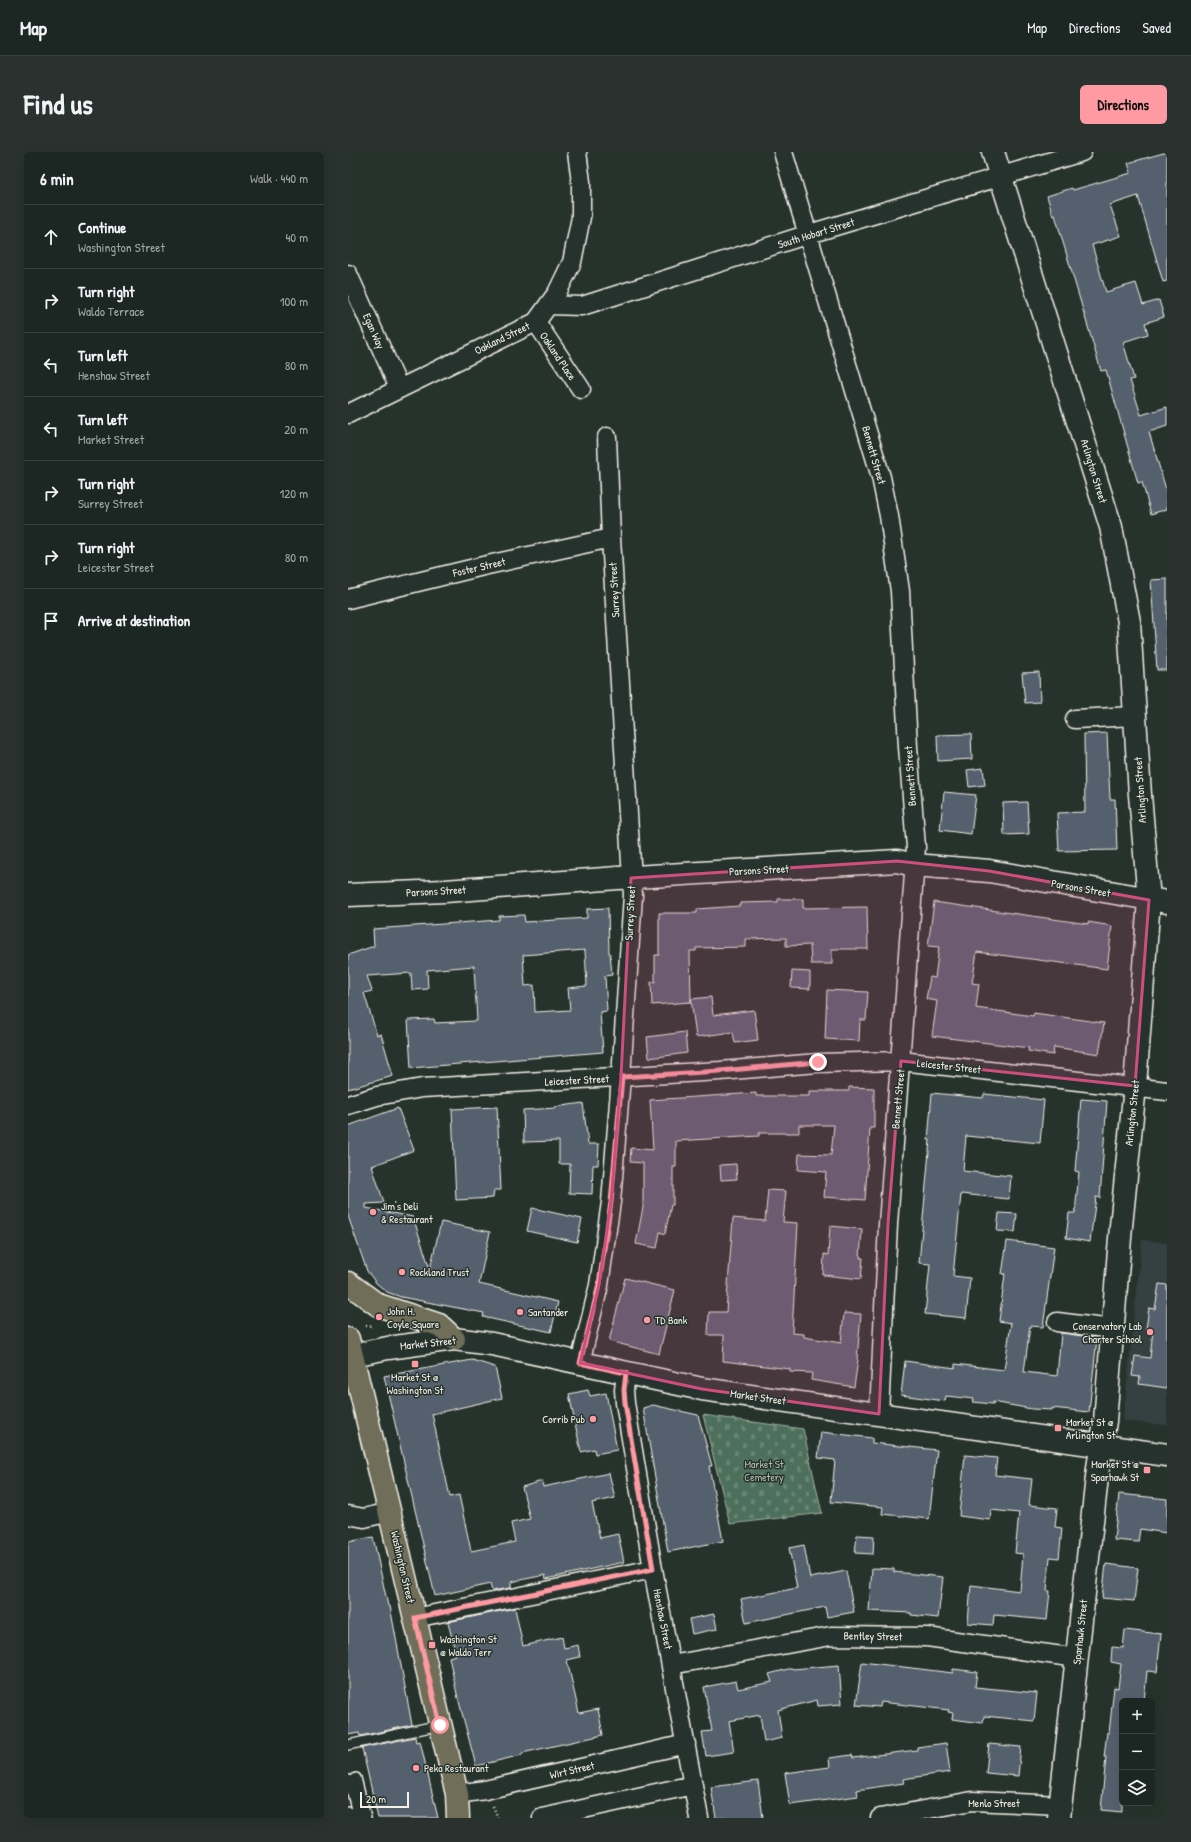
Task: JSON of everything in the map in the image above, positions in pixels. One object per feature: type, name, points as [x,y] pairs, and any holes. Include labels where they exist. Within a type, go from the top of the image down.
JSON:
[{"type":"main road","points":[[348,1283],[378,1305],[439,1325],[454,1339]]},
{"type":"main road","name":"Washington Street","points":[[349,1350],[390,1512],[457,1794]]},
{"type":"main road","points":[[457,1794],[458,1818]]},
{"type":"main road","points":[[457,1794],[471,1818]]},
{"type":"street","name":"Oakland Street","points":[[348,414],[536,322],[557,293],[572,262],[579,224],[581,182],[577,152]]},
{"type":"street","name":"Bennett Street","points":[[783,152],[882,477],[900,591],[908,747],[915,838],[901,1061],[888,1224],[879,1414]]},
{"type":"street","name":"Arlington Street","points":[[993,152],[1111,526],[1129,622],[1135,716],[1158,901],[1135,1086],[1112,1329],[1106,1421],[1102,1446]]},
{"type":"street","name":"South Hobart Street","points":[[548,305],[582,306],[809,234],[1002,178],[1082,152]]},
{"type":"street","name":"Egan Way","points":[[348,274],[399,388]]},
{"type":"street","name":"Oakland Place","points":[[536,322],[581,389]]},
{"type":"street","name":"Surrey Street","points":[[580,1363],[599,1284],[611,1202],[622,1077],[633,895],[611,538],[607,436]]},
{"type":"street","name":"Foster Street","points":[[348,599],[483,566],[611,538]]},
{"type":"street","points":[[1075,719],[1135,716]]},
{"type":"street","name":"Parsons Street","points":[[348,895],[445,891],[897,861],[914,865],[989,872],[1158,901]]},
{"type":"street","name":"Leicester Street","points":[[348,1105],[377,1096],[422,1088],[720,1071],[818,1062],[901,1061],[1135,1086],[1167,1091]]},
{"type":"street","points":[[1057,1322],[1112,1329]]},
{"type":"street","name":"Market Street","points":[[349,1350],[454,1339],[492,1344],[702,1389],[1167,1455]]},
{"type":"street","name":"Henshaw Street","points":[[626,1373],[624,1390],[625,1403],[653,1569],[699,1818]]},
{"type":"street","name":"Sparhawk Street","points":[[1060,1812],[1098,1468],[1102,1446]]},
{"type":"street","points":[[348,1515],[364,1518],[390,1512]]},
{"type":"street","points":[[415,1618],[653,1569]]},
{"type":"street","name":"Bentley Street","points":[[671,1665],[831,1636],[927,1637],[1077,1658]]},
{"type":"street","name":"Wirt Street","points":[[457,1794],[485,1790],[686,1744]]},
{"type":"street","points":[[542,1818],[693,1785]]},
{"type":"street","name":"Menlo Street","points":[[880,1818],[972,1801],[1060,1812]]},
{"type":"lane","points":[[348,1745],[440,1725]]},
{"type":"lane","points":[[353,1779],[358,1818]]},
{"type":"lane","points":[[353,1779],[366,1818]]},
{"type":"lane","points":[[348,1812],[349,1818]]},
{"type":"path","points":[[366,1326],[374,1325]]},
{"type":"path","points":[[490,1800],[498,1818]]},
{"type":"highlighted area","points":[[897,861],[989,871],[1149,900],[1135,1086],[901,1061],[888,1224],[879,1414],[702,1389],[580,1363],[599,1285],[611,1202],[621,1077],[631,878]]},
{"type":"shaded area","name":"Conservatory Lab Charter School","points":[[1142,1240],[1167,1243],[1167,1425],[1123,1421]]},
{"type":"green space","name":"Market St Cemetery","points":[[703,1415],[803,1429],[822,1513],[730,1524]]},
{"type":"building","points":[[1167,152],[1167,281],[1163,282],[1138,196],[1110,205],[1121,236],[1092,245],[1106,292],[1136,283],[1143,305],[1159,300],[1164,317],[1145,323],[1148,334],[1123,342],[1134,379],[1130,380],[1141,415],[1167,407],[1167,426],[1149,432],[1167,493],[1167,509],[1151,514],[1142,482],[1138,483],[1106,370],[1101,371],[1055,215],[1053,216],[1047,196],[1131,173],[1128,163]]},
{"type":"building","points":[[1167,579],[1167,670],[1157,670],[1151,580]]},
{"type":"building","points":[[1039,672],[1040,702],[1025,703],[1022,673]]},
{"type":"building","points":[[1107,733],[1110,799],[1115,799],[1117,850],[1059,851],[1057,813],[1085,812],[1084,734]]},
{"type":"building","points":[[971,734],[972,759],[938,761],[937,735]]},
{"type":"building","points":[[983,768],[985,785],[969,787],[967,770]]},
{"type":"building","points":[[944,792],[976,795],[971,834],[940,830]]},
{"type":"building","points":[[1027,802],[1029,834],[1004,835],[1003,803]]},
{"type":"building","points":[[778,899],[803,899],[803,908],[867,907],[868,949],[832,949],[832,964],[811,964],[810,945],[786,946],[786,938],[746,939],[746,947],[696,948],[696,951],[690,951],[691,1002],[652,1005],[651,982],[655,982],[655,955],[659,955],[659,913],[697,913],[697,909],[740,906],[740,903],[778,902]]},
{"type":"building","points":[[934,902],[1088,924],[1088,922],[1112,926],[1107,969],[977,952],[972,983],[979,984],[976,1008],[1033,1016],[1034,1013],[1104,1023],[1099,1054],[1054,1047],[1053,1055],[1028,1051],[1029,1048],[932,1036],[937,1001],[926,999],[930,977],[935,978],[939,947],[928,946]]},
{"type":"building","points":[[608,908],[609,953],[612,975],[605,976],[607,1011],[600,1012],[603,1052],[411,1068],[408,1020],[434,1019],[435,1023],[477,1021],[474,966],[427,970],[428,989],[412,990],[411,973],[367,976],[372,991],[364,993],[377,1035],[381,1034],[393,1076],[348,1089],[348,955],[374,946],[373,929],[499,920],[499,916],[524,915],[525,922],[587,918],[587,909]],"holes":[[[585,950],[587,986],[568,988],[570,1010],[535,1012],[534,985],[525,986],[523,955]]]},
{"type":"building","points":[[792,971],[810,972],[810,989],[791,988]]},
{"type":"building","points":[[827,990],[868,992],[866,1020],[860,1020],[859,1041],[825,1039]]},
{"type":"building","points":[[711,997],[713,1015],[754,1010],[758,1040],[735,1043],[733,1032],[696,1037],[691,999]]},
{"type":"building","points":[[685,1032],[687,1053],[649,1058],[647,1037]]},
{"type":"building","points":[[849,1087],[874,1088],[874,1128],[870,1128],[865,1200],[824,1197],[826,1172],[798,1170],[799,1154],[831,1155],[834,1125],[799,1125],[799,1133],[759,1133],[759,1136],[676,1141],[676,1167],[673,1167],[673,1205],[671,1205],[665,1234],[660,1232],[657,1248],[636,1244],[643,1207],[643,1163],[630,1162],[631,1148],[653,1150],[650,1100],[756,1093],[756,1096],[809,1096],[809,1091],[849,1091]]},
{"type":"building","points":[[932,1093],[983,1098],[984,1094],[1044,1100],[1040,1143],[966,1136],[963,1171],[1011,1176],[1009,1199],[961,1194],[953,1276],[970,1278],[966,1318],[925,1314],[930,1264],[919,1263],[930,1140],[928,1140]]},
{"type":"building","points":[[1081,1099],[1107,1101],[1100,1198],[1096,1197],[1090,1242],[1066,1238],[1069,1213],[1075,1213],[1079,1172],[1075,1171]]},
{"type":"building","points":[[583,1103],[588,1144],[599,1144],[598,1165],[593,1165],[592,1194],[569,1193],[570,1164],[559,1164],[559,1141],[524,1142],[523,1110],[556,1108],[555,1107]]},
{"type":"building","points":[[497,1107],[501,1190],[494,1190],[493,1198],[456,1200],[452,1109]]},
{"type":"building","points":[[398,1108],[414,1150],[372,1166],[384,1203],[366,1204],[366,1208],[413,1217],[430,1269],[441,1222],[490,1232],[479,1284],[558,1302],[551,1332],[483,1317],[484,1313],[401,1297],[387,1292],[376,1283],[367,1271],[348,1216],[348,1126]]},
{"type":"building","points":[[736,1164],[737,1179],[721,1180],[720,1165]]},
{"type":"building","points":[[768,1190],[786,1191],[783,1222],[798,1223],[792,1333],[804,1334],[804,1337],[841,1343],[844,1313],[861,1314],[858,1360],[854,1387],[811,1380],[812,1373],[790,1372],[790,1369],[723,1361],[724,1335],[708,1335],[709,1312],[726,1312],[733,1218],[765,1221]]},
{"type":"building","points":[[532,1208],[582,1219],[577,1242],[527,1231]]},
{"type":"building","points":[[999,1213],[1017,1214],[1015,1232],[997,1231]]},
{"type":"building","points":[[830,1226],[862,1229],[860,1258],[863,1258],[861,1279],[823,1275],[824,1254],[828,1255]]},
{"type":"building","points":[[1007,1241],[1054,1247],[1043,1327],[1030,1326],[1024,1372],[1057,1376],[1061,1333],[1097,1338],[1089,1412],[1052,1408],[1052,1410],[1032,1409],[993,1402],[993,1404],[973,1402],[974,1399],[946,1396],[945,1401],[901,1395],[905,1361],[955,1368],[955,1364],[1004,1370],[1011,1323],[999,1321],[1005,1274],[1002,1274]]},
{"type":"building","points":[[625,1278],[675,1290],[659,1354],[609,1341]]},
{"type":"building","name":"Conservatory Lab Charter School","points":[[1159,1284],[1167,1285],[1167,1388],[1139,1384],[1140,1377],[1132,1376],[1135,1356],[1150,1358],[1153,1330],[1146,1329],[1149,1308],[1155,1309]]},
{"type":"building","points":[[472,1360],[495,1367],[502,1398],[432,1414],[450,1497],[459,1495],[471,1551],[515,1542],[511,1523],[530,1519],[522,1487],[542,1481],[543,1487],[609,1473],[615,1498],[592,1503],[600,1538],[618,1534],[624,1562],[546,1579],[545,1575],[511,1582],[511,1588],[492,1591],[490,1584],[435,1596],[384,1376]]},
{"type":"building","points":[[588,1390],[590,1396],[606,1393],[617,1450],[595,1454],[594,1449],[581,1452],[569,1394]]},
{"type":"building","points":[[653,1405],[698,1415],[712,1466],[709,1466],[723,1541],[668,1552],[643,1408]]},
{"type":"building","points":[[821,1432],[872,1438],[872,1443],[937,1450],[929,1519],[882,1514],[883,1507],[831,1502],[835,1460],[818,1458]]},
{"type":"building","points":[[965,1455],[997,1458],[995,1475],[1032,1479],[1029,1505],[1057,1508],[1055,1527],[1062,1528],[1059,1558],[1050,1557],[1047,1591],[1050,1591],[1047,1620],[994,1615],[993,1625],[968,1623],[971,1585],[1020,1591],[1023,1554],[1015,1553],[1019,1513],[991,1510],[990,1520],[959,1516]]},
{"type":"building","points":[[1119,1494],[1167,1499],[1167,1533],[1140,1529],[1138,1542],[1114,1540]]},
{"type":"building","points":[[857,1535],[874,1536],[873,1554],[855,1553]]},
{"type":"building","points":[[373,1537],[388,1606],[390,1606],[412,1725],[360,1736],[359,1733],[348,1735],[348,1542]]},
{"type":"building","points":[[804,1545],[810,1578],[846,1571],[854,1612],[827,1617],[825,1607],[746,1623],[741,1599],[797,1588],[789,1548]]},
{"type":"building","points":[[1106,1564],[1138,1568],[1134,1601],[1102,1598]]},
{"type":"building","points":[[872,1568],[894,1569],[894,1572],[943,1577],[938,1618],[911,1615],[911,1613],[869,1611]]},
{"type":"building","points":[[515,1608],[523,1646],[562,1637],[564,1648],[578,1645],[580,1657],[567,1660],[579,1713],[598,1709],[603,1735],[522,1753],[522,1755],[476,1766],[449,1657],[456,1655],[448,1622]]},
{"type":"building","points":[[714,1614],[717,1629],[692,1634],[689,1619]]},
{"type":"building","points":[[1125,1630],[1161,1634],[1157,1672],[1147,1671],[1144,1698],[1119,1698],[1119,1806],[1122,1806],[1122,1812],[1101,1810],[1107,1732],[1109,1733],[1114,1687],[1118,1688],[1121,1664],[1111,1662],[1112,1647],[1123,1648]]},
{"type":"building","points":[[862,1662],[953,1673],[953,1669],[977,1672],[975,1687],[1037,1693],[1034,1721],[984,1716],[983,1723],[952,1719],[953,1713],[948,1712],[949,1710],[881,1702],[880,1707],[856,1705]]},
{"type":"building","points":[[839,1665],[842,1704],[818,1706],[817,1700],[778,1710],[782,1738],[764,1742],[760,1715],[729,1721],[734,1752],[706,1756],[702,1732],[712,1731],[704,1687],[736,1681],[738,1689],[772,1682],[769,1674],[792,1668]]},
{"type":"building","points":[[415,1737],[416,1742],[420,1741],[438,1818],[378,1818],[362,1748]]},
{"type":"building","points":[[946,1743],[950,1772],[903,1779],[904,1783],[857,1790],[858,1796],[790,1805],[785,1773],[830,1767],[829,1758],[852,1755],[853,1758],[917,1750],[917,1747]]},
{"type":"building","points":[[989,1744],[1021,1747],[1018,1776],[986,1773]]},
{"type":"building","points":[[758,1781],[763,1818],[716,1818],[711,1787]]},
{"type":"place","name":"Jim's Deli & Restaurant","points":[[373,1212]]},
{"type":"place","name":"Rockland Trust","points":[[402,1272]]},
{"type":"place","name":"Santander","points":[[520,1312]]},
{"type":"place","name":"John H. Coyle Square","points":[[379,1317]]},
{"type":"place","name":"TD Bank","points":[[647,1320]]},
{"type":"place","name":"Conservatory Lab Charter School","points":[[1150,1332]]},
{"type":"place","name":"Market St @ Washington St","points":[[415,1364]]},
{"type":"place","name":"Corrib Pub","points":[[593,1419]]},
{"type":"place","name":"Market St @ Arlington St","points":[[1058,1428]]},
{"type":"place","name":"Market St @ Sparhawk St","points":[[1147,1470]]},
{"type":"place","name":"Washington St @ Waldo Terr","points":[[432,1645]]},
{"type":"place","name":"Peka Restaurant","points":[[416,1768]]},
{"type":"route","points":[[440,1725],[415,1618],[653,1569],[625,1403],[624,1390],[626,1373],[580,1363],[599,1284],[611,1202],[622,1077],[720,1071],[818,1062]]}]
